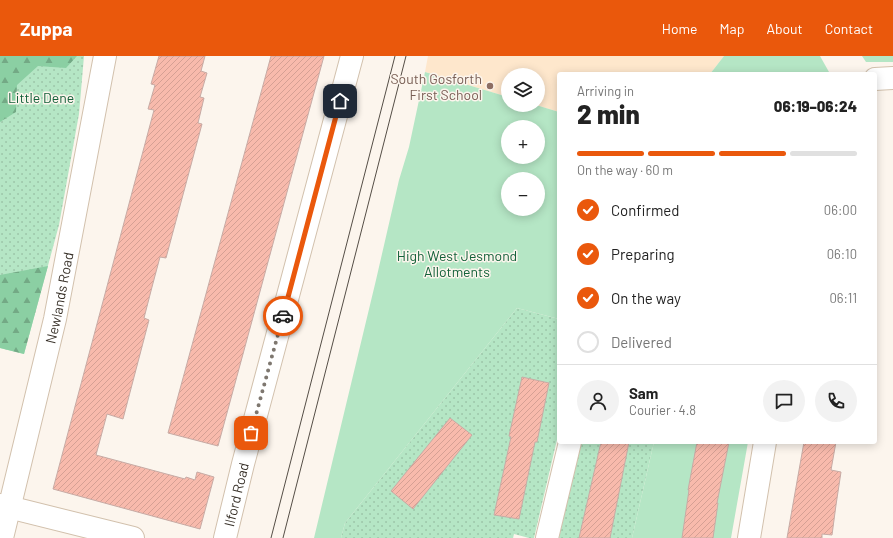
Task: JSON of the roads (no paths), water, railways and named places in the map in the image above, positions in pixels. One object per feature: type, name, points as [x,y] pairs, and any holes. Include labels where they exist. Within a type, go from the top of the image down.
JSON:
[{"type":"street","name":"Newlands Road","points":[[2,538],[5,506],[55,319],[105,56]]},
{"type":"street","name":"Ilford Road","points":[[225,538],[243,464],[352,56]]},
{"type":"street","points":[[877,79],[893,78]]},
{"type":"street","points":[[547,538],[570,444]]},
{"type":"street","points":[[749,538],[765,444]]},
{"type":"street","points":[[5,506],[133,538]]},
{"type":"tram line","points":[[271,538],[395,56]]},
{"type":"tram line","points":[[283,538],[406,56]]},
{"type":"place","name":"South Gosforth First School","points":[[490,86]]},
{"type":"park label","name":"Little Dene","points":[[41,97]]},
{"type":"park label","name":"High West Jesmond Allotments","points":[[457,264]]}]
